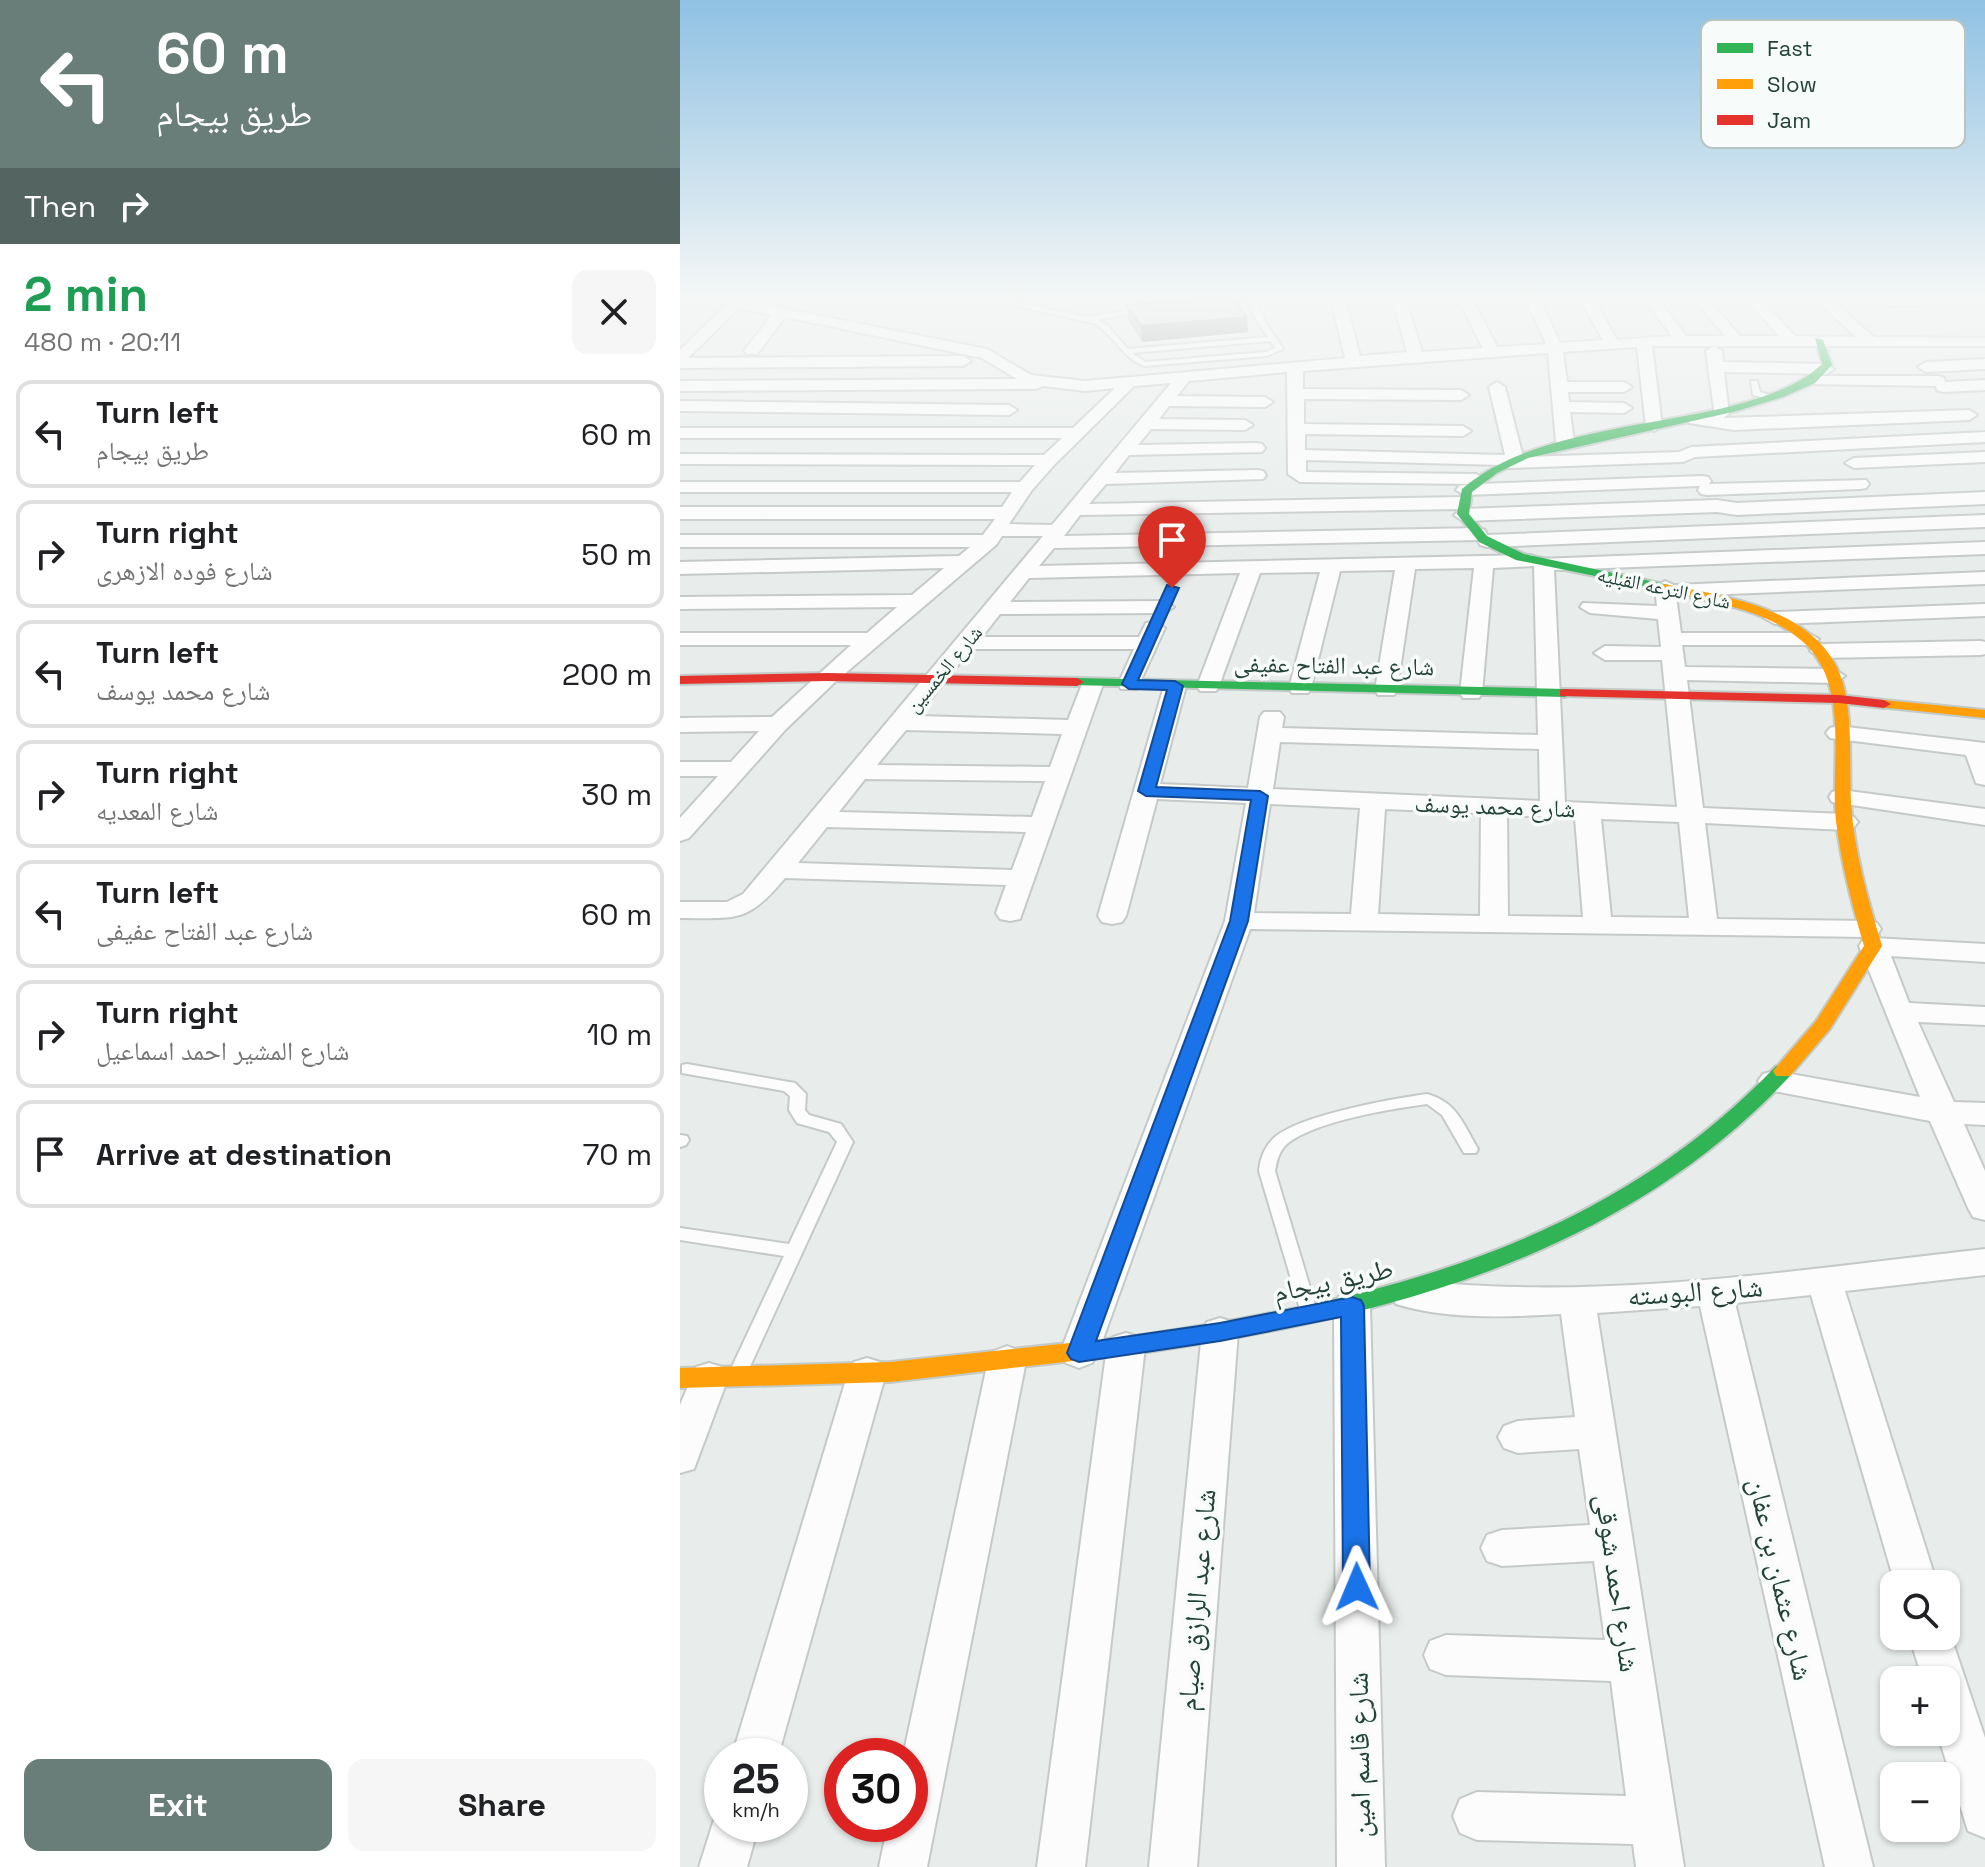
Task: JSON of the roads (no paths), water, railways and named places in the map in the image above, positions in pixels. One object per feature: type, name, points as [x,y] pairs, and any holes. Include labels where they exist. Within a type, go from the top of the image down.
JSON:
[{"type":"street","points":[[810,566],[914,386]]},
{"type":"street","points":[[999,432],[1019,386]]},
{"type":"street","points":[[685,821],[827,677],[963,562],[998,528],[1025,487],[1049,460],[1126,386]]},
{"type":"street","points":[[1158,386],[1265,402]]},
{"type":"street","points":[[1170,387],[1176,386]]},
{"type":"street","points":[[1295,386],[1297,474],[1307,477],[1466,496],[1703,479]]},
{"type":"street","points":[[1654,386],[1662,424],[1703,479],[1737,509],[1985,498]]},
{"type":"street","points":[[1718,386],[1721,414]]},
{"type":"street","points":[[1466,496],[1512,462],[1565,442],[1721,414],[1747,407],[1796,386]]},
{"type":"street","points":[[1703,479],[1691,452],[1984,433],[1969,409],[1943,386]]},
{"type":"street","name":"شارع الخمسين","points":[[680,910],[744,907],[778,870],[1146,424],[1170,387]]},
{"type":"street","points":[[1497,387],[1512,462]]},
{"type":"street","points":[[1565,442],[1560,387],[1624,387]]},
{"type":"street","points":[[1296,412],[1461,395]]},
{"type":"street","points":[[680,406],[1009,410]]},
{"type":"street","points":[[1562,407],[1624,408]]},
{"type":"street","points":[[1747,407],[1969,409]]},
{"type":"street","points":[[1695,419],[1734,425],[1969,409]]},
{"type":"street","points":[[1296,412],[1461,422]]},
{"type":"street","points":[[1146,424],[1245,425]]},
{"type":"street","points":[[1211,449],[1219,425]]},
{"type":"street","points":[[680,433],[1077,433]]},
{"type":"street","points":[[1124,450],[1256,448]]},
{"type":"street","points":[[1297,455],[1512,462],[1703,479],[1877,483]]},
{"type":"street","points":[[1833,464],[1985,457]]},
{"type":"street","points":[[680,459],[1049,460]]},
{"type":"street","points":[[1100,479],[1257,475]]},
{"type":"street","points":[[1074,510],[1282,506],[1703,479]]},
{"type":"street","points":[[680,487],[1025,487]]},
{"type":"street","name":"شارع الترعه القبليه","points":[[1466,496],[1483,538],[1538,563],[1713,596],[1775,618],[1814,645]]},
{"type":"street","points":[[1281,530],[1282,506]]},
{"type":"street","points":[[680,513],[842,512],[1053,536],[1337,528],[1483,538],[1985,521]]},
{"type":"street","points":[[680,541],[825,540],[998,528]]},
{"type":"street","points":[[1023,572],[1538,563],[1985,548]]},
{"type":"street","points":[[680,568],[963,562]]},
{"type":"street","points":[[1471,693],[1484,563]]},
{"type":"street","points":[[1538,563],[1549,694],[1553,808]]},
{"type":"street","points":[[1386,690],[1406,565]]},
{"type":"street","points":[[1300,688],[1331,566]]},
{"type":"street","points":[[1208,686],[1252,568]]},
{"type":"street","points":[[1129,684],[1180,569]]},
{"type":"street","points":[[1704,929],[1668,613],[1671,588],[1985,578]]},
{"type":"street","points":[[680,603],[918,601]]},
{"type":"street","points":[[994,608],[1164,607]]},
{"type":"street","points":[[1590,607],[1668,613]]},
{"type":"street","points":[[1775,618],[1985,610]]},
{"type":"street","points":[[680,639],[873,639]]},
{"type":"street","points":[[965,643],[1148,643]]},
{"type":"street","points":[[1674,666],[1814,645],[1981,648]]},
{"type":"street","points":[[1814,645],[1836,688],[1843,810],[1870,938],[1898,1012],[1983,1202]]},
{"type":"street","points":[[1605,653],[1985,714]]},
{"type":"street","name":"شارع عبد الفتاح عفيفى","points":[[680,680],[827,677],[1549,694],[1674,666]]},
{"type":"street","points":[[1010,913],[1092,684]]},
{"type":"street","points":[[1112,916],[1175,686]]},
{"type":"street","points":[[899,723],[1077,727]]},
{"type":"street","points":[[680,725],[778,724]]},
{"type":"street","points":[[1079,1353],[1239,921],[1271,726],[1551,742]]},
{"type":"street","points":[[1838,733],[1981,750],[1985,778]]},
{"type":"street","points":[[680,769],[738,769]]},
{"type":"street","points":[[859,772],[1060,774]]},
{"type":"street","name":"شارع محمد يوسف","points":[[1146,791],[1691,815],[1843,810],[1985,817]]},
{"type":"street","points":[[1364,923],[1373,801]]},
{"type":"street","points":[[1494,807],[1494,925]]},
{"type":"street","points":[[1587,810],[1598,927]]},
{"type":"street","points":[[820,819],[1042,825]]},
{"type":"street","points":[[778,870],[1023,878]]},
{"type":"street","points":[[1239,921],[1704,929],[1870,938],[1984,955]]},
{"type":"street","name":"طريق بيجام","points":[[708,1378],[867,1373],[1126,1347],[1352,1306],[1404,1294],[1481,1268],[1556,1235],[1622,1198],[1690,1152],[1774,1081],[1815,1035],[1848,990],[1870,938]]},
{"type":"street","points":[[1898,1012],[1985,1016]]},
{"type":"street","points":[[1774,1081],[1941,1112],[1985,1114]]},
{"type":"street","name":"شارع البوسته","points":[[1404,1294],[1491,1302],[1577,1299],[1714,1290],[1985,1262]]},
{"type":"street","points":[[1824,1280],[1912,1570]]},
{"type":"street","name":"شارع عثمان بن عفان","points":[[1714,1290],[1849,1867]]},
{"type":"street","name":"شارع احمد شوقى","points":[[1577,1299],[1660,1867]]},
{"type":"street","name":"شارع قاسم امين","points":[[1352,1306],[1361,1867]]},
{"type":"street","name":"شارع عبد الرازق صيام","points":[[1173,1867],[1220,1332]]},
{"type":"street","points":[[1061,1867],[1126,1347]]},
{"type":"street","points":[[903,1867],[1007,1361]]},
{"type":"street","points":[[760,1738],[867,1373]]},
{"type":"street","points":[[680,1457],[708,1378]]},
{"type":"street","points":[[1518,1437],[1596,1432]]},
{"type":"street","points":[[1502,1548],[1612,1542]]},
{"type":"street","points":[[1446,1655],[1630,1661]]},
{"type":"street","points":[[1960,1732],[1985,1814]]},
{"type":"street","points":[[1477,1816],[1653,1821]]},
{"type":"street","points":[[723,1867],[730,1842]]},
{"type":"lane","points":[[1755,386],[1757,394],[1770,398]]},
{"type":"lane","points":[[687,1069],[789,1087],[798,1094],[797,1110],[803,1119],[835,1128],[843,1136],[844,1147],[795,1251],[708,1378]]},
{"type":"lane","points":[[1309,1314],[1267,1171],[1276,1145],[1311,1126],[1427,1099],[1445,1107],[1470,1149]]},
{"type":"lane","points":[[680,1234],[795,1251]]}]
